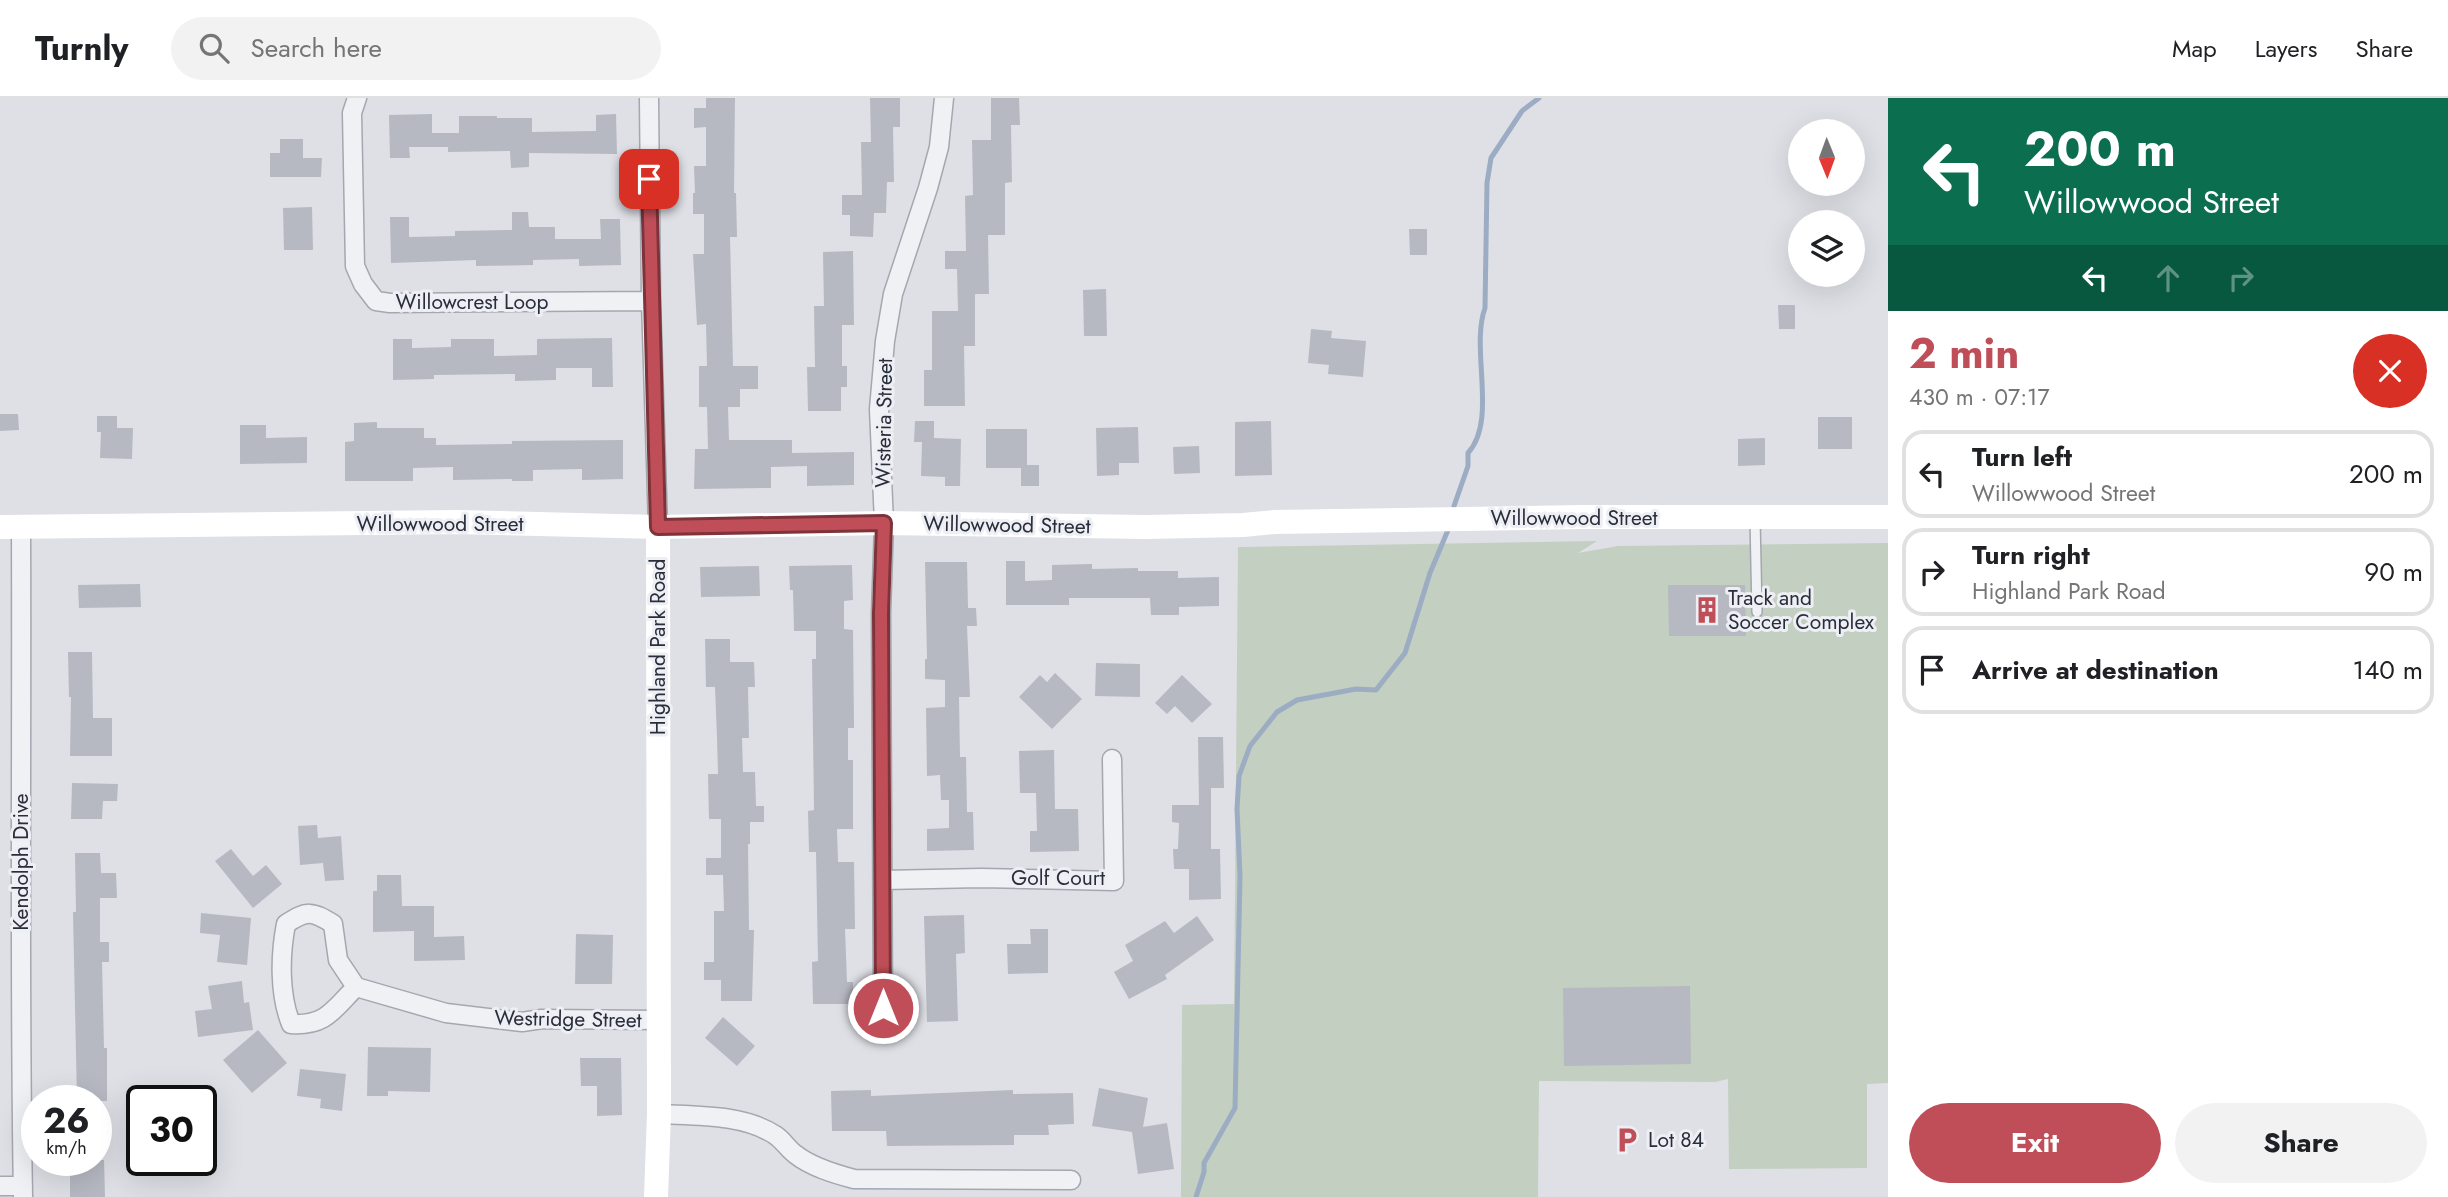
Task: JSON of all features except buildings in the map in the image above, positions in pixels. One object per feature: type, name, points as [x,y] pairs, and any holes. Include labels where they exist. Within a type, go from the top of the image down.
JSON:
[{"type":"street","name":"Willowcrest Loop","points":[[357,98],[352,113],[355,266],[363,284],[376,301],[651,302]]},
{"type":"street","name":"Highland Park Road","points":[[649,98],[651,302],[658,527],[659,1114],[656,1197]]},
{"type":"street","name":"Wisteria Street","points":[[883,1008],[881,613],[884,523],[879,409],[885,341],[893,294],[939,147],[944,98]]},
{"type":"street","name":"Willowwood Street","points":[[10,527],[456,522],[658,527],[884,523],[1145,527],[1569,517],[1888,517]]},
{"type":"street","name":"Kendolph Drive","points":[[10,527],[22,732],[20,862],[23,1192]]},
{"type":"street","name":"Golf Court","points":[[883,880],[981,878],[1114,881],[1112,759]]},
{"type":"street","points":[[301,914],[317,914],[333,924],[338,960],[356,987],[325,1017],[311,1025],[291,1024],[284,1007],[282,944],[286,924],[301,914]]},
{"type":"street","name":"Westridge Street","points":[[356,987],[446,1013],[522,1023],[542,1019],[659,1020]]},
{"type":"street","points":[[659,1114],[705,1116],[745,1122],[775,1135],[796,1155],[835,1174],[854,1179],[1071,1180]]},
{"type":"street","points":[[0,1186],[23,1192]]},
{"type":"lane","points":[[1755,517],[1757,612]]},
{"type":"green space","points":[[1597,541],[1578,553],[1618,546],[1888,543],[1888,1083],[1867,1084],[1867,1168],[1729,1169],[1728,1079],[1715,1082],[1539,1081],[1538,1197],[1181,1197],[1182,1005],[1234,1004],[1238,547]]},
{"type":"waterway","points":[[1454,506],[1468,466],[1468,453],[1477,439],[1481,422],[1483,403],[1480,343],[1485,308],[1487,183],[1491,158],[1522,111],[1539,98]]},
{"type":"waterway","points":[[1196,1197],[1204,1163],[1235,1108],[1240,876],[1237,809],[1239,776],[1250,746],[1277,712],[1297,700],[1356,689],[1376,690],[1405,653],[1430,573],[1448,530]]},
{"type":"place","name":"Track and Soccer Complex","points":[[1707,610]]},
{"type":"place","name":"Lot 84","points":[[1627,1140]]},
{"type":"route","points":[[649,179],[658,527],[884,523],[881,613],[883,1008]]}]
